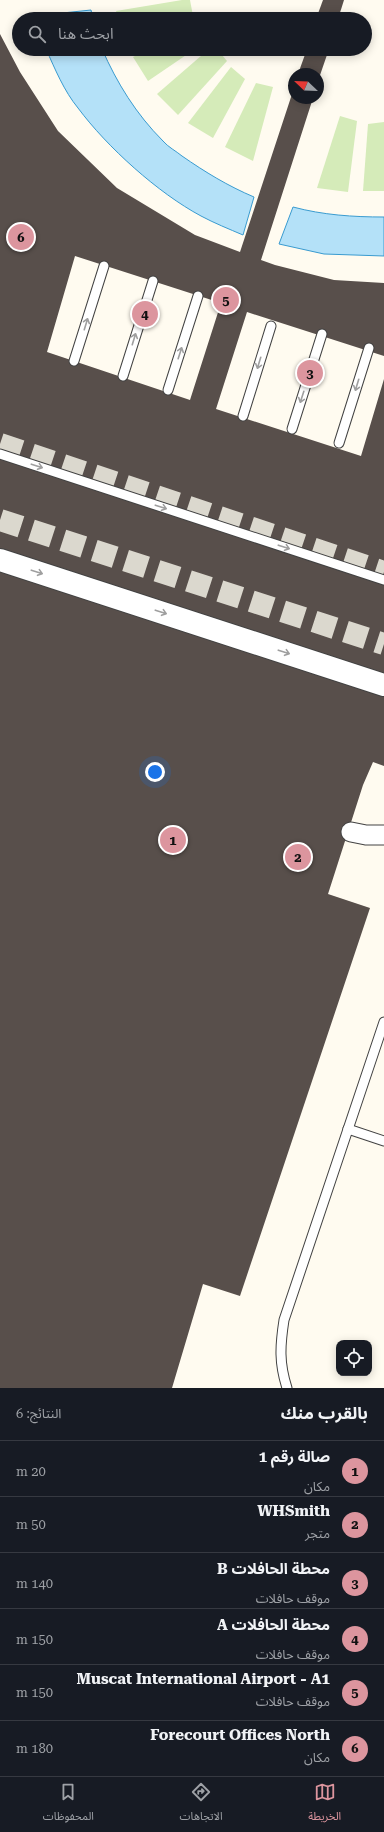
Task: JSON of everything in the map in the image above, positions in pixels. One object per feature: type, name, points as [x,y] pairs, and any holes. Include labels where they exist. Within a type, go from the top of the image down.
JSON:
[{"type":"street","points":[[0,560],[384,685]]},
{"type":"street","points":[[351,832],[366,835],[384,835]]},
{"type":"lane","points":[[74,361],[104,266]]},
{"type":"lane","points":[[123,376],[153,281]]},
{"type":"lane","points":[[168,390],[198,296]]},
{"type":"lane","points":[[243,416],[271,326]]},
{"type":"lane","points":[[292,429],[322,334]]},
{"type":"lane","points":[[339,443],[369,348]]},
{"type":"lane","points":[[0,454],[384,580]]},
{"type":"lane","points":[[287,1388],[282,1372],[280,1346],[284,1320],[384,1022]]},
{"type":"lane","points":[[348,1129],[384,1141]]},
{"type":"green space","points":[[190,0],[192,12],[116,12]]},
{"type":"green space","points":[[135,56],[185,56],[148,81],[133,57]]},
{"type":"green space","points":[[201,56],[223,56],[227,61],[178,115],[157,94]]},
{"type":"green space","points":[[231,67],[245,79],[213,138],[188,123]]},
{"type":"green space","points":[[256,83],[273,87],[253,161],[225,147]]},
{"type":"green space","points":[[340,116],[357,121],[348,192],[317,188]]},
{"type":"green space","points":[[384,122],[384,191],[363,191],[368,124]]},
{"type":"water","points":[[91,10],[91,12],[72,12]]},
{"type":"water","points":[[49,56],[105,56],[128,98],[153,131],[165,143],[208,173],[254,197],[243,235],[206,219],[168,195],[134,168],[90,123],[68,94]]},
{"type":"water","points":[[293,207],[338,215],[384,217],[384,256],[324,254],[279,244]]},
{"type":"building","points":[[323,0],[344,0],[340,12],[319,12]]},
{"type":"building","points":[[0,34],[20,72],[58,131],[117,188],[195,235],[240,252],[289,104],[311,104],[261,260],[334,280],[384,283],[384,356],[247,312],[216,409],[361,456],[384,379],[384,766],[373,762],[363,785],[328,894],[370,908],[240,1296],[203,1284],[172,1388],[0,1388]],"holes":[[[75,256],[221,303],[190,400],[47,352]]]},
{"type":"building","points":[[304,56],[327,56],[322,68],[300,68]]},
{"type":"tunnel","points":[[0,444],[384,572]]},
{"type":"tunnel","points":[[0,520],[384,644]]},
{"type":"place","name":"Forecourt Offices North","points":[[21,237]]},
{"type":"place","name":"Muscat International Airport - A1","points":[[226,300]]},
{"type":"place","name":"محطة الحافلات A","points":[[145,314]]},
{"type":"place","name":"محطة الحافلات B","points":[[310,373]]},
{"type":"place","name":"صالة رقم 1","points":[[173,840]]},
{"type":"place","name":"WHSmith","points":[[298,857]]}]
